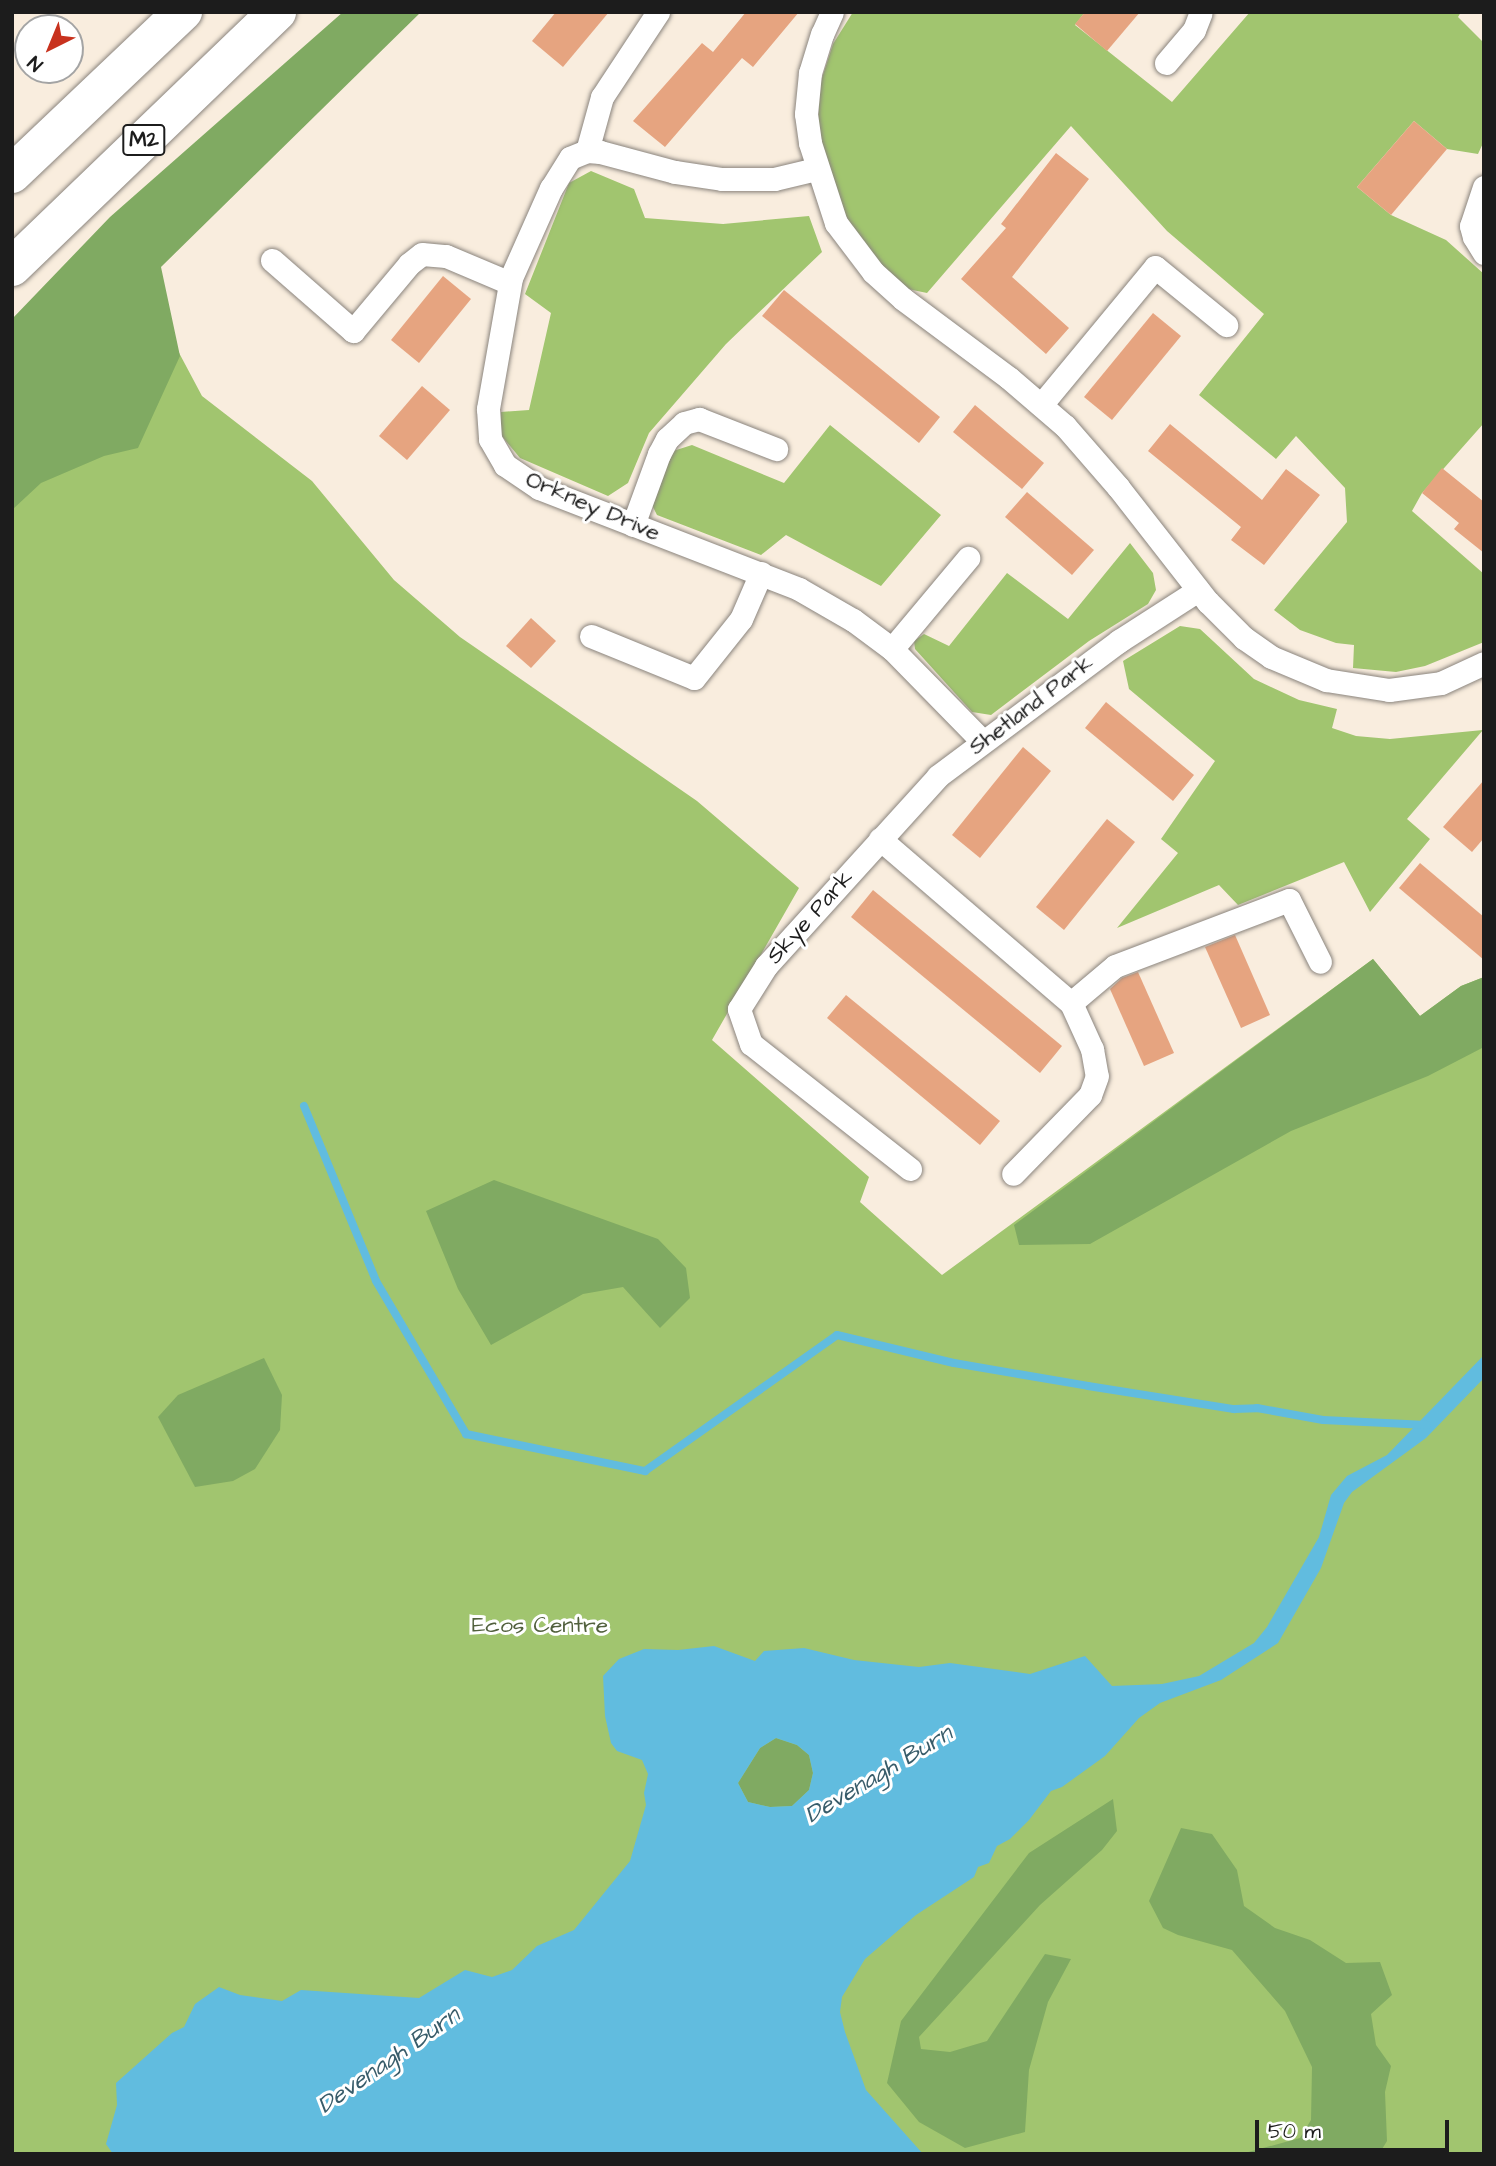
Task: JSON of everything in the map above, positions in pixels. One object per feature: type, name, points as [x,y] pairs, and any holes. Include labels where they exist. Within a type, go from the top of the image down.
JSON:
[{"type":"highway","points":[[12,174],[183,12]]},
{"type":"highway","name":"M2","points":[[12,267],[277,12]]},
{"type":"street","points":[[658,12],[599,104],[587,151],[606,153],[675,172],[722,179],[774,179],[816,169]]},
{"type":"street","points":[[832,12],[815,54],[807,94],[810,143],[816,169],[836,223],[873,272],[903,299],[1041,405],[1100,465],[1198,590],[1231,627],[1271,657],[1326,680],[1370,689],[1419,688],[1453,678],[1484,663]]},
{"type":"street","points":[[1166,63],[1194,30],[1201,12]]},
{"type":"street","name":"Orkney Drive","points":[[587,151],[575,155],[562,166],[510,283],[488,410],[494,450],[509,469],[539,488],[761,573],[799,589],[853,620],[892,649],[982,741]]},
{"type":"street","points":[[1484,187],[1471,226],[1484,253]]},
{"type":"street","points":[[272,260],[353,331],[409,264],[422,254],[446,256],[510,283]]},
{"type":"street","points":[[1041,405],[1155,267],[1226,325]]},
{"type":"street","points":[[633,525],[659,454],[667,439],[684,423],[699,419],[776,449]]},
{"type":"street","points":[[892,649],[968,558]]},
{"type":"street","points":[[592,636],[695,678],[737,626],[761,573]]},
{"type":"street","name":"Shetland Park","points":[[880,839],[938,776],[982,741],[1119,641],[1198,590]]},
{"type":"street","points":[[880,839],[1071,1003],[1095,1057],[1095,1084],[1085,1101],[1013,1174]]},
{"type":"street","name":"Skye Park","points":[[880,839],[766,966],[738,1009],[751,1044],[910,1169]]},
{"type":"street","points":[[1071,1003],[1115,966],[1289,900],[1320,962]]},
{"type":"green space","points":[[343,12],[421,12],[161,267],[180,356],[138,448],[104,456],[41,483],[12,510],[12,319],[110,217]]},
{"type":"green space","points":[[853,12],[1085,12],[1075,25],[1172,102],[1250,12],[1461,12],[1458,17],[1484,43],[1484,141],[1478,154],[1447,149],[1414,121],[1357,187],[1391,215],[1446,240],[1484,274],[1484,423],[1422,493],[1412,511],[1484,574],[1484,642],[1425,666],[1396,672],[1353,668],[1354,645],[1336,643],[1300,630],[1274,610],[1347,522],[1345,488],[1296,436],[1276,459],[1199,395],[1264,314],[1167,231],[1071,126],[927,293],[903,288],[868,251],[844,213],[825,166],[818,120],[821,81],[833,44]]},
{"type":"green space","points":[[591,171],[634,189],[645,218],[723,224],[809,216],[822,252],[726,344],[649,433],[628,483],[608,496],[520,458],[501,435],[501,412],[529,410],[551,313],[525,294],[569,183]]},
{"type":"green space","name":"Ecos Centre","points":[[144,287],[202,396],[312,481],[394,580],[460,637],[697,801],[799,888],[712,1040],[869,1177],[860,1202],[942,1275],[1373,959],[1420,1016],[1461,986],[1484,977],[1484,2154],[12,2154],[12,379]]},
{"type":"green space","points":[[830,425],[941,515],[881,586],[786,535],[761,555],[657,515],[651,503],[670,452],[692,445],[784,483]]},
{"type":"green space","points":[[1130,543],[1153,573],[1156,590],[1148,604],[1089,641],[991,715],[972,712],[915,649],[914,641],[924,634],[949,646],[1007,573],[1068,619]]},
{"type":"green space","points":[[1180,626],[1200,629],[1254,679],[1299,700],[1337,709],[1332,728],[1356,736],[1390,739],[1483,730],[1407,819],[1430,839],[1370,912],[1344,862],[1238,905],[1219,885],[1117,928],[1178,853],[1161,839],[1215,761],[1129,689],[1123,661]]},
{"type":"green space","points":[[1373,959],[1420,1016],[1461,986],[1484,977],[1484,1047],[1428,1076],[1291,1131],[1090,1244],[1019,1245],[1014,1225]]},
{"type":"green space","points":[[494,1180],[658,1239],[686,1268],[690,1298],[660,1328],[623,1287],[583,1294],[491,1345],[458,1289],[426,1211]]},
{"type":"green space","points":[[264,1358],[282,1395],[280,1430],[255,1469],[233,1481],[195,1487],[158,1417],[178,1395]]},
{"type":"green space","points":[[776,1738],[797,1745],[809,1755],[813,1773],[809,1790],[792,1806],[770,1807],[748,1802],[738,1783],[760,1748]]},
{"type":"green space","points":[[1113,1799],[1117,1831],[1102,1850],[1040,1905],[919,2037],[921,2049],[950,2052],[987,2041],[1045,1954],[1071,1959],[1048,2002],[1029,2070],[1025,2132],[965,2148],[919,2122],[887,2083],[901,2021],[1029,1853]]},
{"type":"green space","points":[[1181,1828],[1212,1834],[1237,1870],[1244,1906],[1275,1928],[1310,1940],[1346,1963],[1380,1962],[1392,1995],[1371,2014],[1376,2045],[1391,2066],[1385,2092],[1387,2141],[1379,2154],[1241,2154],[1300,2138],[1311,2120],[1312,2067],[1285,2011],[1232,1950],[1178,1935],[1163,1928],[1149,1901]]},
{"type":"water","name":"Devenagh Burn","points":[[1484,1355],[1484,1378],[1426,1438],[1352,1492],[1344,1503],[1321,1568],[1278,1643],[1221,1680],[1160,1703],[1139,1718],[1105,1756],[1062,1787],[1051,1791],[1029,1820],[1010,1839],[997,1846],[989,1863],[978,1867],[974,1877],[916,1915],[865,1959],[842,1997],[840,2012],[845,2032],[866,2090],[923,2154],[113,2154],[106,2144],[117,2105],[116,2083],[172,2033],[184,2027],[195,2004],[219,1987],[240,1995],[282,2001],[301,1990],[419,1998],[465,1970],[492,1977],[512,1970],[537,1946],[574,1930],[630,1861],[646,1805],[644,1793],[648,1774],[642,1760],[617,1751],[611,1743],[605,1716],[603,1676],[619,1659],[644,1649],[678,1650],[714,1646],[755,1661],[764,1651],[804,1648],[854,1660],[919,1667],[950,1663],[1030,1674],[1085,1656],[1112,1686],[1162,1684],[1199,1676],[1254,1643],[1267,1627],[1319,1537],[1331,1495],[1347,1476],[1387,1455]],"holes":[[[776,1738],[797,1745],[809,1755],[813,1773],[809,1790],[792,1806],[770,1807],[748,1802],[738,1783],[760,1748]]]},
{"type":"building","points":[[556,12],[609,12],[563,67],[532,41]]},
{"type":"building","points":[[746,12],[799,12],[753,67],[742,58],[665,147],[633,121],[702,43],[713,52]]},
{"type":"building","points":[[1085,12],[1140,12],[1107,51],[1075,24]]},
{"type":"building","points":[[1414,121],[1447,149],[1391,215],[1357,187]]},
{"type":"building","points":[[1056,153],[1089,179],[1012,277],[1069,328],[1046,354],[961,279],[1006,228],[1001,224]]},
{"type":"building","points":[[443,276],[471,299],[419,363],[391,340]]},
{"type":"building","points":[[784,290],[940,417],[919,443],[762,316]]},
{"type":"building","points":[[1153,313],[1181,336],[1112,420],[1084,397]]},
{"type":"building","points":[[422,386],[450,410],[407,460],[379,436]]},
{"type":"building","points":[[975,405],[1044,463],[1022,489],[953,432]]},
{"type":"building","points":[[1170,424],[1262,500],[1286,469],[1320,495],[1264,565],[1231,540],[1241,527],[1148,451]]},
{"type":"building","points":[[1442,468],[1484,502],[1484,553],[1454,529],[1459,523],[1422,493]]},
{"type":"building","points":[[1027,492],[1094,550],[1072,575],[1005,517]]},
{"type":"building","points":[[531,618],[556,641],[531,668],[506,646]]},
{"type":"building","points":[[1106,702],[1194,775],[1173,801],[1085,728]]},
{"type":"building","points":[[1023,747],[1051,771],[980,858],[952,835]]},
{"type":"building","points":[[1484,780],[1484,838],[1472,852],[1443,827]]},
{"type":"building","points":[[1107,819],[1135,842],[1064,930],[1036,907]]},
{"type":"building","points":[[1420,863],[1484,917],[1484,960],[1399,888]]},
{"type":"building","points":[[873,890],[1062,1046],[1040,1073],[851,917]]},
{"type":"building","points":[[1235,935],[1270,1015],[1241,1028],[1205,947]]},
{"type":"building","points":[[1138,972],[1174,1053],[1144,1066],[1110,989],[1122,978]]},
{"type":"building","points":[[846,995],[1000,1121],[980,1145],[827,1018]]},
{"type":"waterway","points":[[304,1106],[376,1281],[466,1434],[645,1471],[837,1335],[954,1363],[1234,1409],[1257,1408],[1323,1420],[1427,1425]]}]
